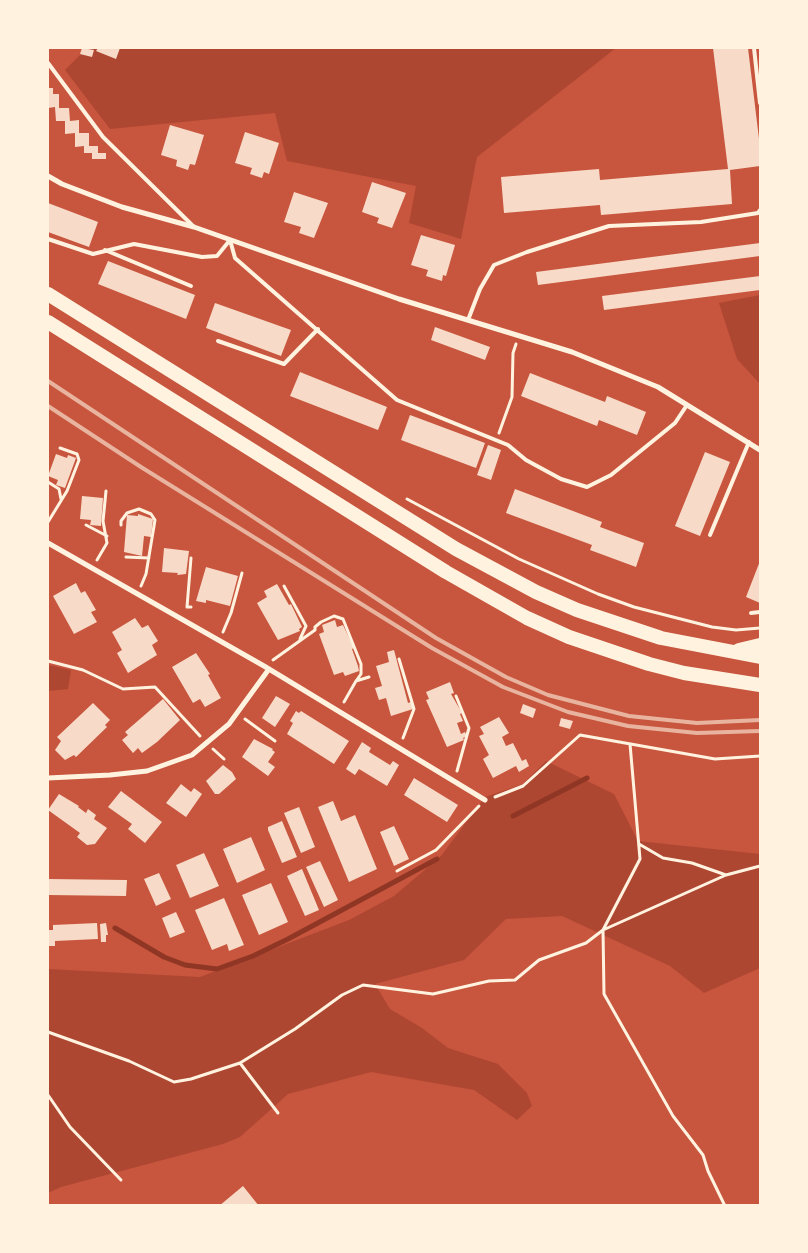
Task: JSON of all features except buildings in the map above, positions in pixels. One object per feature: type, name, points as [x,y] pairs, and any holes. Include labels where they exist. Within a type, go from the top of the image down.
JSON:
[{"type":"highway","points":[[48,294],[497,572],[536,592],[613,623],[661,638],[760,657]]},
{"type":"highway","points":[[48,322],[446,572],[527,618],[569,637],[649,664],[684,673],[760,685]]},
{"type":"highway","points":[[728,652],[760,645]]},
{"type":"street","points":[[48,176],[62,184],[122,207],[194,227],[400,300],[572,352],[658,387],[760,450]]},
{"type":"street","points":[[48,543],[219,640],[485,800]]},
{"type":"street","points":[[48,778],[147,771],[192,755],[208,744],[230,724],[266,668]]},
{"type":"lane","points":[[754,48],[760,103]]},
{"type":"lane","points":[[48,63],[103,137],[194,227]]},
{"type":"lane","points":[[468,320],[480,290],[494,265],[526,252],[610,226],[701,222],[758,213],[760,210]]},
{"type":"lane","points":[[48,239],[82,252],[93,254],[134,244],[202,257],[217,256],[230,240]]},
{"type":"lane","points":[[230,240],[235,258],[318,329],[363,373],[397,400],[508,445],[526,460],[561,479],[587,488],[611,475],[675,423],[687,406]]},
{"type":"lane","points":[[105,250],[191,286]]},
{"type":"lane","points":[[218,342],[284,364],[318,329]]},
{"type":"lane","points":[[710,535],[749,442]]},
{"type":"lane","points":[[751,613],[760,612]]},
{"type":"path","points":[[497,440],[512,397],[513,353],[519,336]]},
{"type":"path","points":[[48,522],[62,499],[79,460],[77,454],[60,448]]},
{"type":"path","points":[[48,482],[59,489],[62,499]]},
{"type":"path","points":[[93,567],[107,543],[103,521],[106,491]]},
{"type":"path","points":[[406,498],[519,559],[598,594],[643,609],[712,627],[736,630],[760,628]]},
{"type":"path","points":[[122,525],[121,521],[127,513],[139,509],[152,514],[155,520],[149,558],[138,593]]},
{"type":"path","points":[[86,525],[107,536]]},
{"type":"path","points":[[126,558],[149,558]]},
{"type":"path","points":[[191,558],[187,607],[191,607]]},
{"type":"path","points":[[219,640],[231,613],[242,574]]},
{"type":"path","points":[[284,586],[306,626],[298,641]]},
{"type":"path","points":[[266,668],[298,641],[315,630],[315,627],[321,622],[334,616],[343,619],[361,664],[361,674],[338,711]]},
{"type":"path","points":[[399,659],[414,709],[399,748]]},
{"type":"path","points":[[48,660],[83,670],[123,689],[155,688],[224,759]]},
{"type":"path","points":[[356,681],[369,677]]},
{"type":"path","points":[[454,781],[469,728],[456,696]]},
{"type":"path","points":[[237,713],[275,741]]},
{"type":"path","points":[[397,871],[436,850],[485,800],[523,786],[580,735],[715,759],[760,756]]},
{"type":"path","points":[[630,744],[640,859],[603,930],[604,994],[673,1116],[703,1155],[708,1171],[725,1206]]},
{"type":"path","points":[[639,844],[663,858],[692,863],[726,875]]},
{"type":"path","points":[[48,1032],[129,1061],[174,1082],[224,1070],[240,1063],[295,1029],[342,995],[363,985],[432,994],[489,982],[515,980],[539,960],[586,943],[603,930],[726,875],[760,866]]},
{"type":"path","points":[[240,1063],[278,1113]]},
{"type":"path","points":[[48,1095],[70,1127],[121,1180]]},
{"type":"shaded area","points":[[87,48],[616,48],[477,157],[461,239],[409,223],[416,186],[287,161],[275,113],[110,129],[65,70]]},
{"type":"shaded area","points":[[760,295],[760,384],[737,359],[719,303]]},
{"type":"shaded area","points":[[48,665],[71,670],[68,689],[48,691]]},
{"type":"shaded area","points":[[546,761],[614,794],[638,841],[760,854],[760,968],[704,993],[670,966],[562,916],[506,919],[464,960],[375,984],[390,1009],[422,1028],[448,1048],[498,1064],[527,1093],[532,1106],[517,1120],[474,1090],[371,1072],[288,1094],[240,1137],[223,1144],[61,1187],[48,1193],[48,969],[200,977],[349,920],[394,896],[441,856],[485,797],[523,784]]},
{"type":"waterway","points":[[513,816],[587,778]]},
{"type":"waterway","points":[[115,928],[164,957],[185,965],[217,969],[253,956],[288,939],[437,859]]},
{"type":"railway","points":[[48,381],[436,638],[506,677],[548,695],[629,716],[697,723],[760,720]]},
{"type":"railway","points":[[48,406],[141,467],[432,648],[503,687],[568,712],[628,726],[697,733],[760,731]]}]
